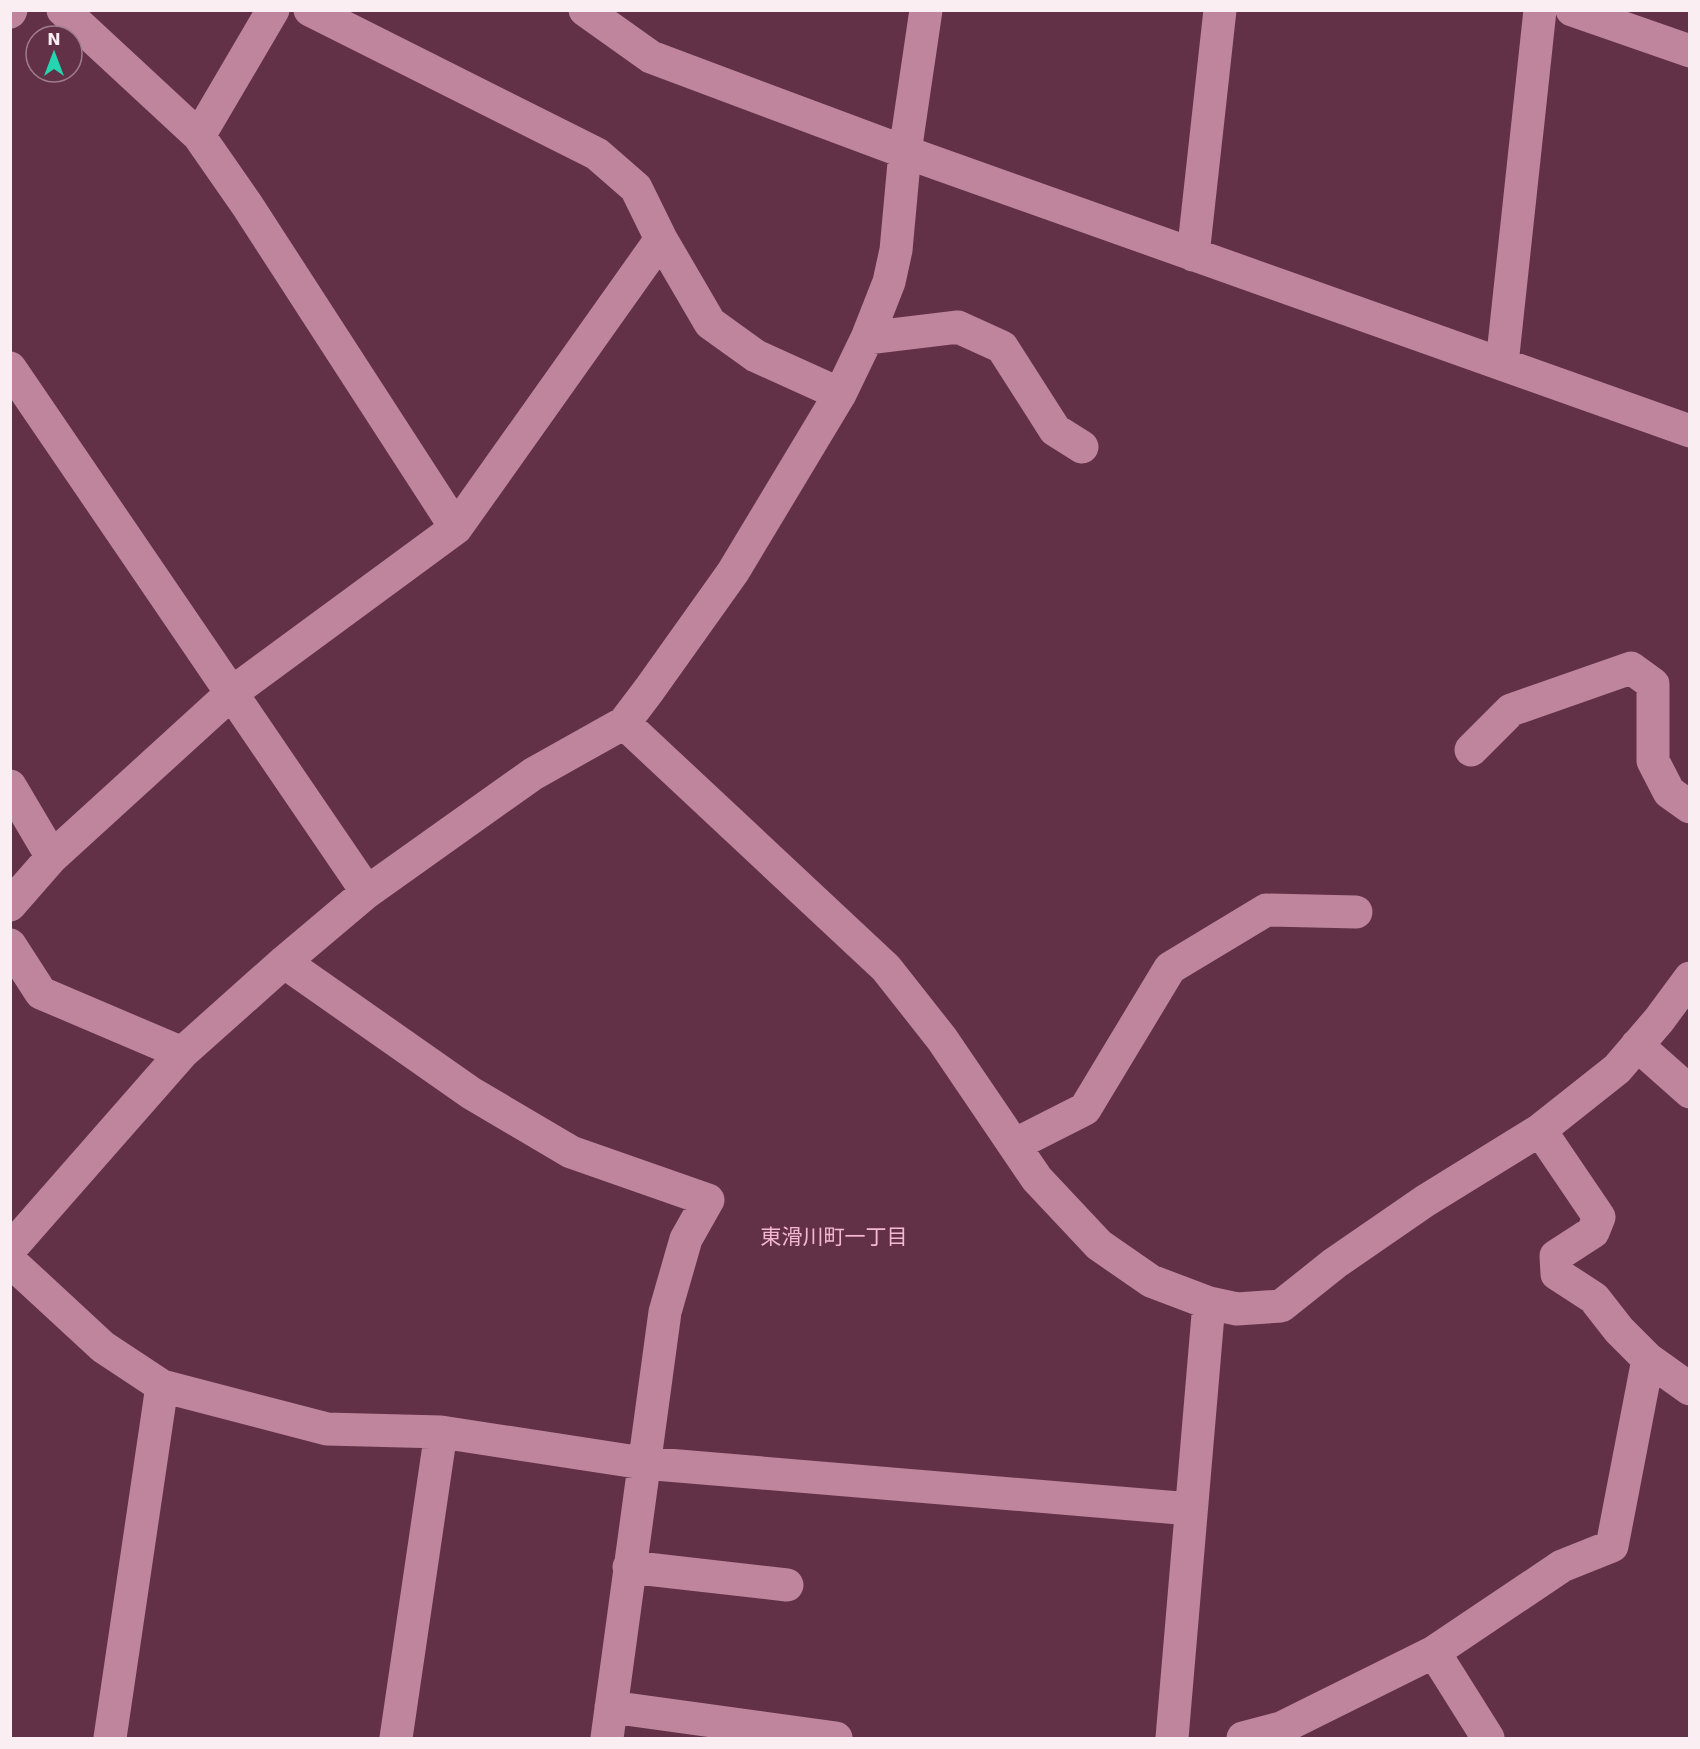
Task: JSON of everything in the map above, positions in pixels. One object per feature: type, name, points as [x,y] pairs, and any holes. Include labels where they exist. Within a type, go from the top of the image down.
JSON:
[{"type":"street","points":[[63,10],[199,136],[247,205],[456,528]]},
{"type":"street","points":[[199,136],[273,10]]},
{"type":"street","points":[[310,10],[597,154],[636,188],[661,239],[710,323],[756,356],[840,394]]},
{"type":"street","points":[[585,10],[651,57],[905,152],[1689,431]]},
{"type":"street","points":[[10,1249],[182,1053],[284,962],[367,892],[533,774],[624,723],[733,572],[840,394],[867,338],[892,272],[896,250],[905,152],[926,10]]},
{"type":"street","points":[[1193,255],[1220,10]]},
{"type":"street","points":[[1502,364],[1540,10]]},
{"type":"street","points":[[1572,10],[1689,51]]},
{"type":"street","points":[[10,905],[52,857],[233,692],[456,528],[661,239]]},
{"type":"street","points":[[867,338],[958,327],[1002,347],[1054,430],[1082,447]]},
{"type":"street","points":[[10,368],[233,692],[367,892]]},
{"type":"street","points":[[1471,750],[1511,710],[1631,668],[1653,684],[1653,760],[1669,792],[1689,807]]},
{"type":"street","points":[[624,723],[886,968],[942,1039],[1037,1179],[1099,1245],[1151,1281],[1209,1303],[1237,1309],[1281,1306],[1335,1263],[1425,1201],[1540,1130],[1617,1069],[1659,1020],[1689,978]]},
{"type":"street","points":[[10,786],[52,857]]},
{"type":"street","points":[[1014,1145],[1085,1109],[1170,968],[1266,910],[1356,912]]},
{"type":"street","points":[[10,945],[41,993],[182,1053]]},
{"type":"street","points":[[284,962],[471,1094],[571,1152],[708,1200],[686,1239],[665,1312],[607,1738]]},
{"type":"street","points":[[1637,1045],[1689,1092]]},
{"type":"street","points":[[1540,1130],[1599,1216],[1593,1232],[1556,1256],[1557,1274],[1594,1298],[1619,1330],[1648,1359],[1689,1389]]},
{"type":"street","points":[[10,1261],[103,1347],[162,1386],[327,1429],[441,1432],[643,1463],[1191,1509]]},
{"type":"street","points":[[1172,1738],[1209,1303]]},
{"type":"street","points":[[1243,1738],[1281,1728],[1434,1652],[1562,1566],[1612,1546],[1648,1359]]},
{"type":"street","points":[[110,1738],[162,1386]]},
{"type":"street","points":[[396,1738],[441,1432]]},
{"type":"street","points":[[629,1567],[787,1585]]},
{"type":"street","points":[[1434,1652],[1488,1738]]},
{"type":"street","points":[[611,1707],[836,1738]]},
{"type":"district","name":"東滑川町一丁目","points":[[834,1237]]}]
